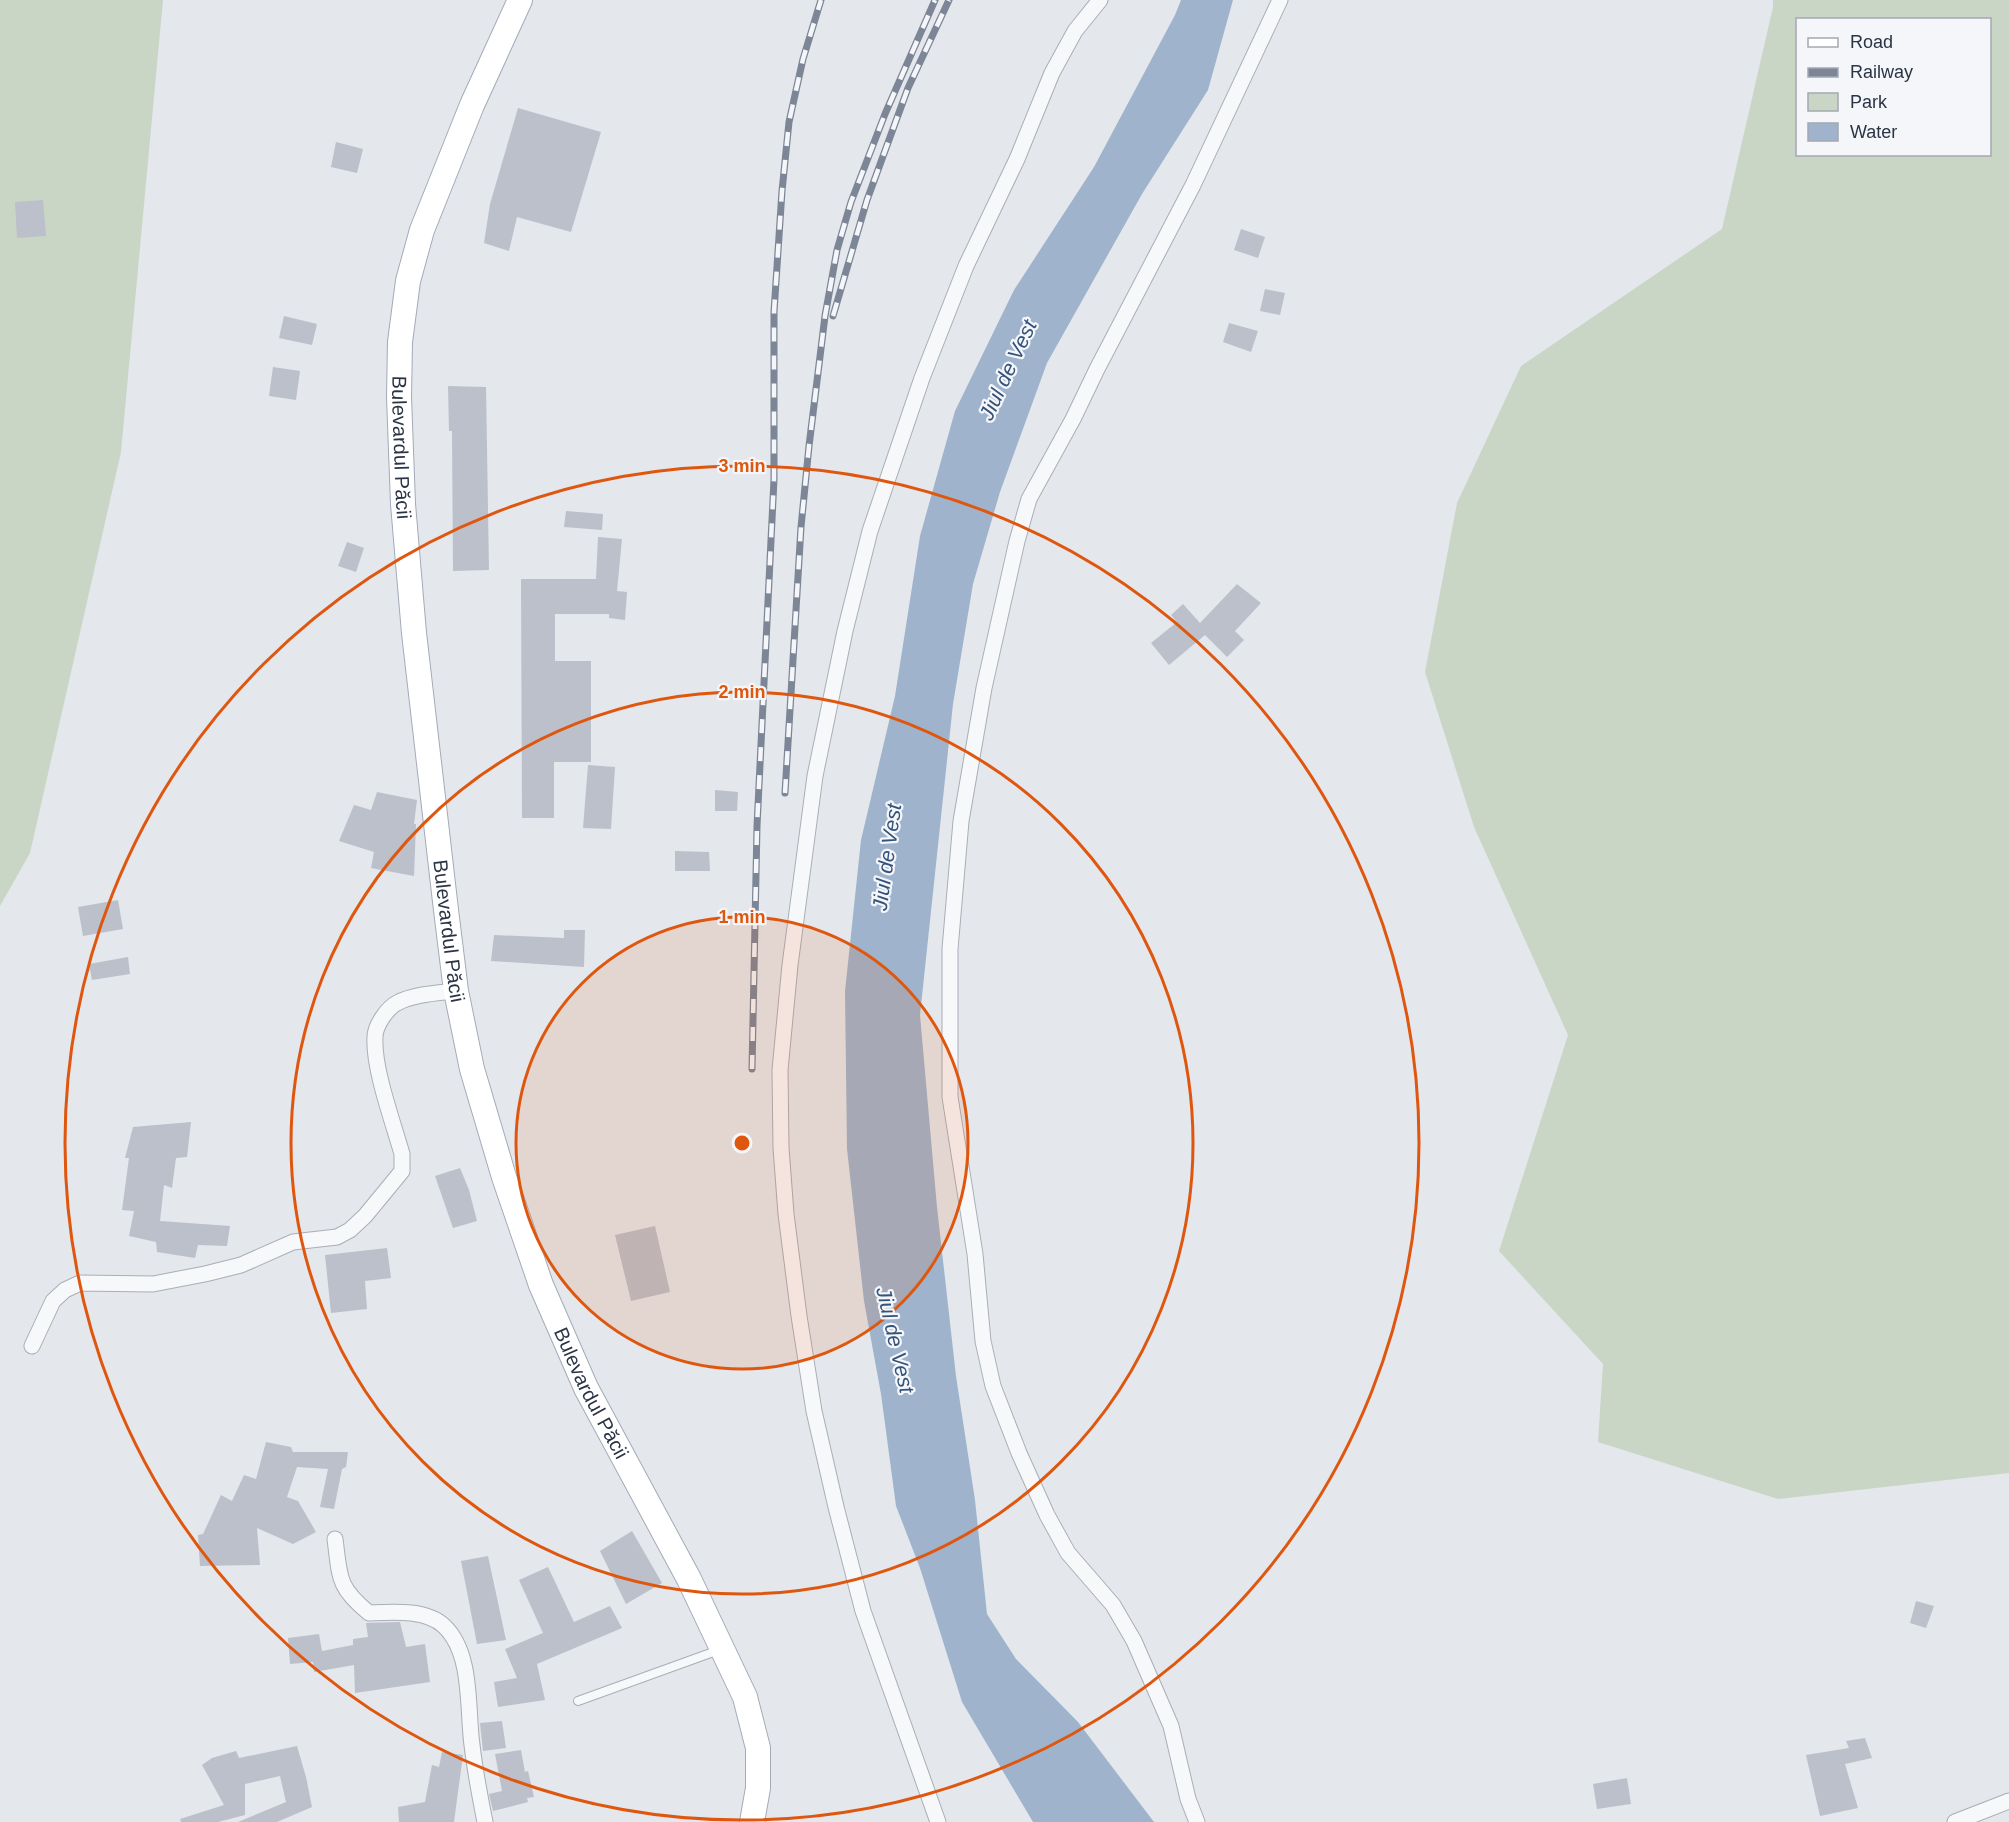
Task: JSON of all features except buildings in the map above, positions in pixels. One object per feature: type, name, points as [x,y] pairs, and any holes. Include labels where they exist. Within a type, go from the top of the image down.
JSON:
[{"type":"main road","name":"Bulevardul Păcii","points":[[520,0],[472,105],[422,231],[408,281],[400,342],[399,397],[403,504],[414,633],[456,991],[472,1070],[485,1119],[531,1255],[559,1329],[586,1388],[689,1579],[745,1697],[758,1748],[758,1788],[752,1822]]},
{"type":"street","points":[[938,1822],[863,1611],[814,1411],[786,1214],[781,1148],[780,1070],[790,965],[815,776],[845,631],[870,531],[922,378],[966,266],[1017,159],[1052,73],[1075,31],[1100,0]]},
{"type":"street","points":[[1197,1822],[1188,1798],[1171,1726],[1134,1641],[1113,1605],[1068,1553],[1047,1515],[1019,1453],[993,1386],[983,1341],[975,1254],[950,1097],[950,949],[961,821],[978,721],[1017,541],[1029,499],[1073,419],[1193,184],[1280,0]]},
{"type":"street","points":[[32,1346],[53,1301],[65,1290],[80,1283],[153,1284],[194,1276],[241,1264],[292,1242],[337,1237],[350,1230],[365,1216],[402,1171],[402,1154],[375,1058],[375,1034],[384,1016],[396,1003],[420,996],[456,991]]},
{"type":"street","points":[[335,1539],[341,1580],[351,1599],[369,1613],[396,1612],[433,1619],[443,1625],[455,1638],[461,1652],[466,1677],[472,1745],[485,1822]]},
{"type":"street","points":[[1954,1822],[2009,1801]]},
{"type":"lane","points":[[578,1701],[723,1649]]},
{"type":"green space","points":[[0,0],[163,0],[121,452],[30,853],[0,906]]},
{"type":"green space","points":[[1773,0],[2009,0],[2009,1473],[1778,1499],[1598,1442],[1603,1364],[1499,1251],[1568,1035],[1474,827],[1425,672],[1457,503],[1521,366],[1722,229]]},
{"type":"water","name":"Jiul de Vest","points":[[1181,0],[1233,0],[1208,90],[1142,194],[1047,363],[1000,492],[973,584],[953,704],[920,1015],[937,1207],[956,1376],[975,1500],[987,1614],[1016,1659],[1078,1722],[1154,1822],[1033,1822],[962,1702],[920,1568],[896,1506],[881,1394],[864,1301],[847,1149],[845,991],[861,840],[895,696],[920,536],[955,411],[1014,290],[1094,167]]},
{"type":"railway","points":[[752,1069],[757,826],[774,479],[774,312],[789,122],[803,59],[821,0]]},
{"type":"railway","points":[[785,793],[801,527],[825,316],[837,250],[851,202],[885,114],[935,0]]},
{"type":"railway","points":[[833,316],[867,200],[908,88],[949,0]]}]
